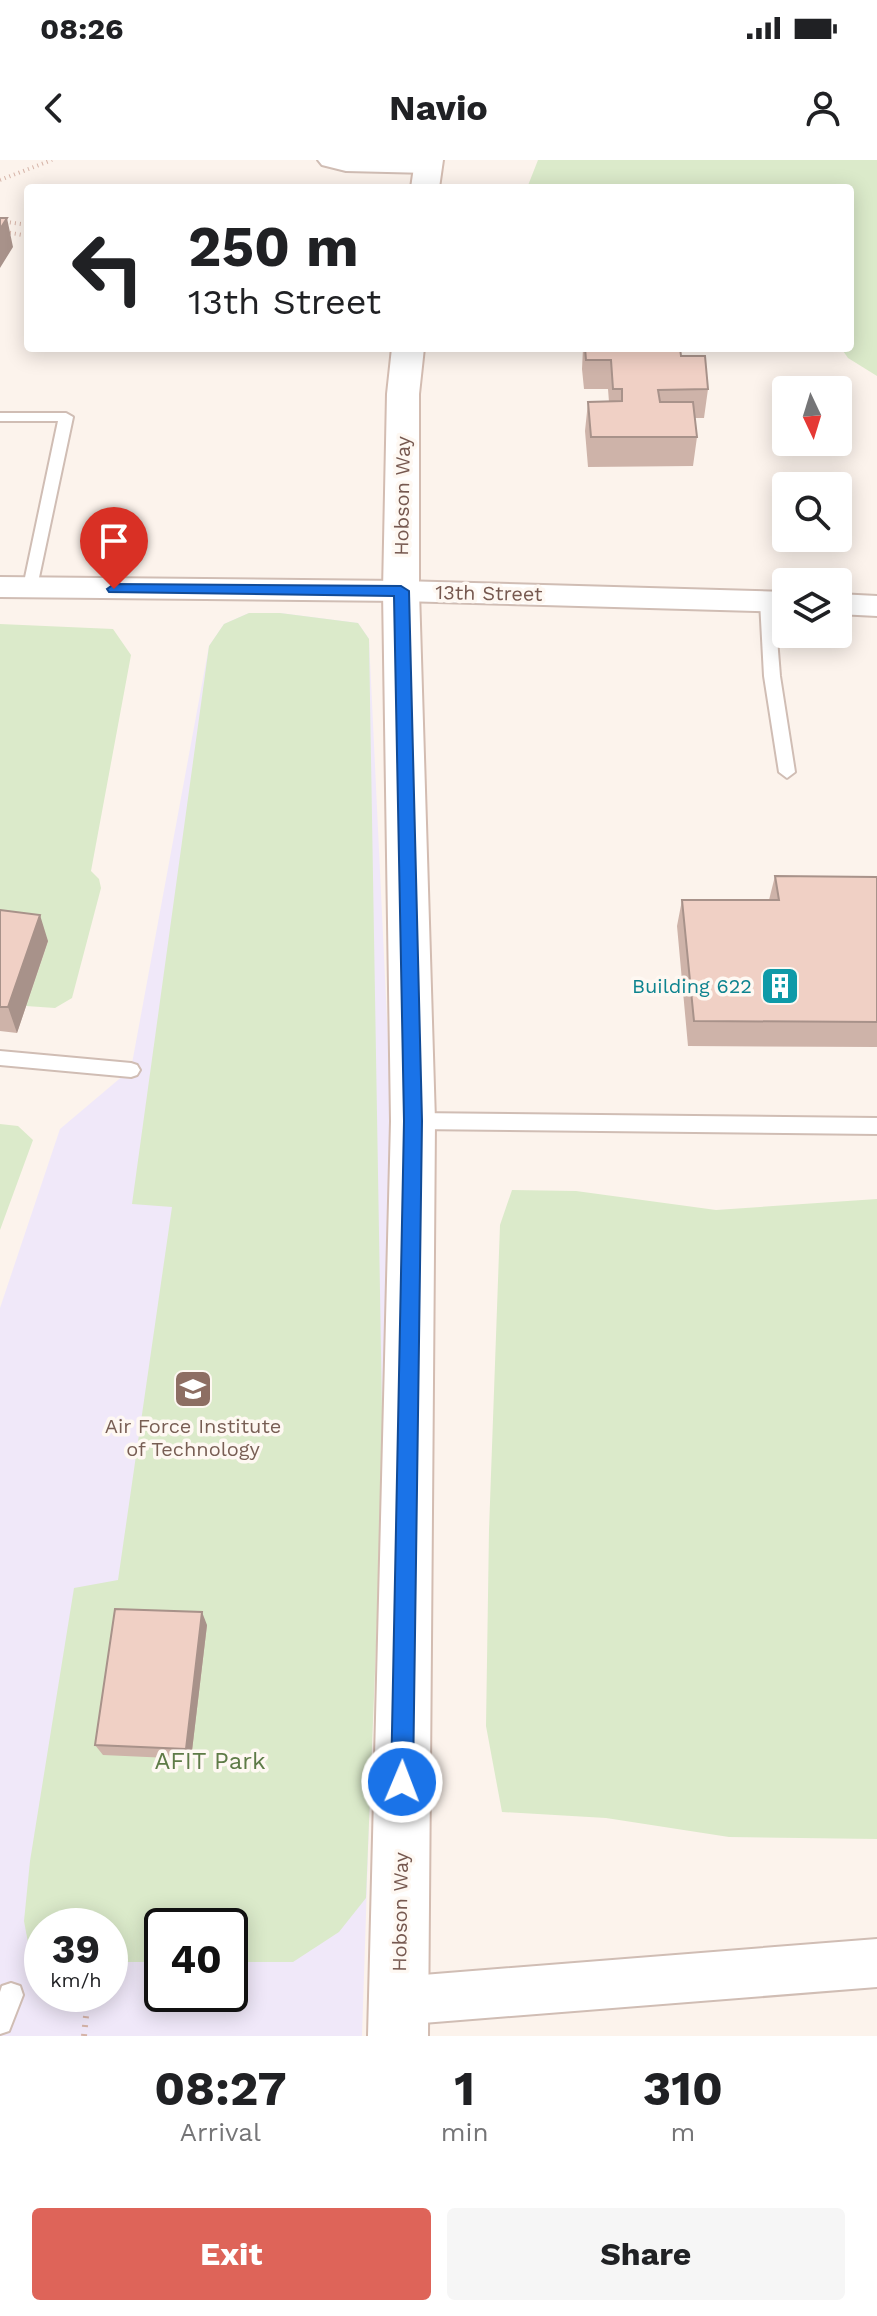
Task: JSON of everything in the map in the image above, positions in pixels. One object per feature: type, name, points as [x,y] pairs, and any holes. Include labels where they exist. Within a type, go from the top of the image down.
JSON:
[{"type":"street","points":[[330,160],[427,171]]},
{"type":"street","name":"Hobson Way","points":[[398,2018],[413,1121],[401,591],[403,394],[408,352]]},
{"type":"street","name":"13th Street","points":[[0,587],[401,591],[772,601]]},
{"type":"street","points":[[852,605],[877,606]]},
{"type":"street","points":[[398,2018],[877,1963]]},
{"type":"lane","points":[[0,417],[66,417],[30,587]]},
{"type":"lane","points":[[774,648],[772,676],[787,772]]},
{"type":"lane","points":[[0,1058],[131,1070]]},
{"type":"lane","points":[[413,1121],[877,1126]]},
{"type":"lane","points":[[0,2022],[11,1995]]},
{"type":"path","points":[[0,180],[52,160]]},
{"type":"path","points":[[0,221],[24,224]]},
{"type":"path","points":[[0,231],[24,235]]},
{"type":"path","points":[[84,2036],[86,2012]]},
{"type":"shaded area","name":"AFIT Park","points":[[249,613],[280,613],[358,623],[369,639],[392,1125],[362,2036],[0,2036],[0,1308],[60,1129],[131,1069],[209,646],[224,624]]},
{"type":"green space","points":[[538,160],[877,160],[877,376],[848,358],[844,352],[854,352],[854,184],[529,184]]},
{"type":"green space","name":"AFIT Park","points":[[249,613],[280,613],[358,623],[369,639],[383,1470],[366,1898],[339,1932],[293,1962],[248,1962],[248,1908],[144,1908],[144,1962],[128,1962],[128,1908],[25,1908],[30,1861],[74,1588],[118,1580],[172,1207],[132,1204],[209,646],[224,624]]},
{"type":"green space","points":[[0,624],[113,629],[131,655],[91,871],[99,879],[101,888],[72,998],[55,1008],[26,1006],[48,941],[0,936]]},
{"type":"green space","points":[[0,1124],[18,1126],[33,1140],[0,1230]]},
{"type":"green space","points":[[512,1190],[576,1191],[716,1210],[877,1199],[877,1839],[729,1837],[606,1818],[502,1812],[486,1726],[489,1530],[500,1225]]},
{"type":"building","points":[[585,352],[680,352],[681,356],[705,356],[708,389],[658,390],[660,402],[693,402],[697,437],[591,437],[588,402],[622,401],[622,389],[613,389],[611,360],[586,360]]},
{"type":"building","name":"Building 622","points":[[775,876],[877,877],[877,1022],[694,1021],[682,900],[779,900]]},
{"type":"building","points":[[0,910],[40,915],[8,1007],[0,1007]]},
{"type":"building","points":[[115,1609],[202,1612],[186,1749],[95,1745]]},
{"type":"place","name":"Building 622","points":[[780,986]]},
{"type":"place","name":"Air Force Institute of Technology","points":[[193,1389]]},
{"type":"route","points":[[114,589],[401,591],[413,1121],[402,1782]]}]
